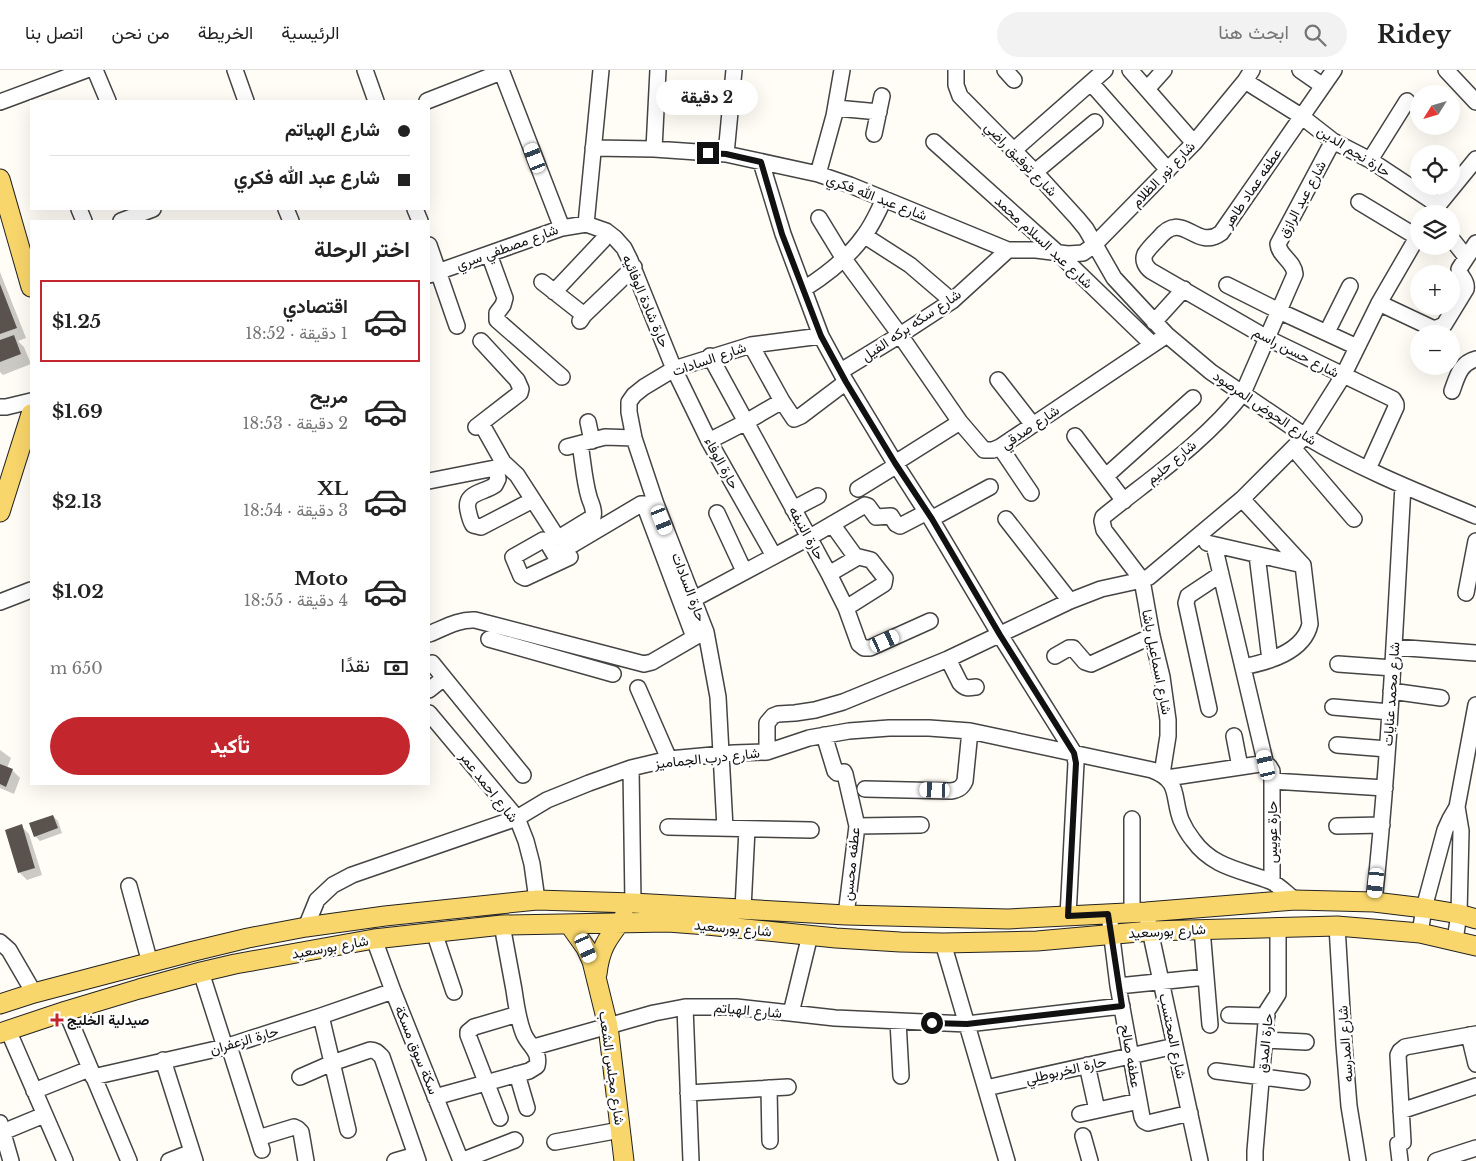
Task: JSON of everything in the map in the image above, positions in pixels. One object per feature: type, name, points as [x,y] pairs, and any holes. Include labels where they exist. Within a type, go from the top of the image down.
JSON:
[{"type":"main road","points":[[0,179],[28,258],[30,277]]},
{"type":"main road","points":[[0,512],[29,428]]},
{"type":"main road","name":"شارع بورسعيد","points":[[0,1004],[34,993],[248,938],[306,927],[386,916],[537,900],[633,903],[846,915],[1008,919],[1139,912],[1295,900],[1374,902],[1424,908],[1467,916]]},
{"type":"main road","name":"شارع مجلس الشعب","points":[[597,976],[598,961],[603,947],[610,934],[633,903]]},
{"type":"main road","name":"شارع بورسعيد","points":[[4,1032],[66,1011],[202,972],[303,951],[374,939],[502,926],[668,922],[900,942],[943,943],[1037,941],[1150,931],[1337,926],[1420,933],[1476,946]]},
{"type":"main road","name":"شارع مجلس الشعب","points":[[569,924],[586,948],[597,976],[608,1026],[624,1161]]},
{"type":"street","points":[[0,102],[86,70]]},
{"type":"street","points":[[95,70],[108,100]]},
{"type":"street","points":[[236,70],[246,100]]},
{"type":"street","points":[[365,70],[376,100]]},
{"type":"street","points":[[586,224],[601,70]]},
{"type":"street","points":[[654,149],[658,70]]},
{"type":"street","points":[[726,154],[734,70]]},
{"type":"street","points":[[818,174],[836,108],[842,70]]},
{"type":"street","name":"شارع توفيق راضي","points":[[956,70],[956,85],[960,96],[1035,172],[1086,229],[1094,245]]},
{"type":"street","points":[[1014,150],[1105,70]]},
{"type":"street","points":[[1130,70],[1194,143]]},
{"type":"street","points":[[1147,89],[1164,70]]},
{"type":"street","points":[[1300,70],[1323,86]]},
{"type":"street","points":[[1301,116],[1334,70]]},
{"type":"street","points":[[1446,70],[1476,102]]},
{"type":"street","points":[[429,100],[501,71],[562,228]]},
{"type":"street","name":"حارة نجم الدين","points":[[1249,76],[1334,141],[1370,160],[1426,205]]},
{"type":"street","name":"شارع نور الظلام","points":[[1059,254],[1083,253],[1094,245],[1194,143],[1249,76]]},
{"type":"street","points":[[1091,83],[1168,170]]},
{"type":"street","points":[[874,134],[882,96]]},
{"type":"street","points":[[1370,160],[1407,101]]},
{"type":"street","points":[[836,108],[879,112]]},
{"type":"street","name":"عطفه عماد طاهر","points":[[1145,255],[1163,232],[1171,227],[1181,228],[1205,238],[1217,236],[1221,233],[1301,116]]},
{"type":"street","points":[[1035,172],[1096,122]]},
{"type":"street","name":"شارع عبد الرازق","points":[[1243,393],[1280,311],[1294,274],[1294,268],[1278,249],[1278,244],[1334,141]]},
{"type":"street","name":"شارع عبد السلام محمد","points":[[934,142],[1059,254],[1152,344]]},
{"type":"street","name":"شارع عبد الله فكري","points":[[593,148],[654,149],[726,154],[818,174],[850,185],[1008,250]]},
{"type":"street","points":[[1439,205],[1475,161]]},
{"type":"street","points":[[761,162],[782,234],[821,336],[896,464],[1074,753],[1076,763],[1068,916]]},
{"type":"street","points":[[804,289],[844,258],[865,236],[884,200]]},
{"type":"street","points":[[1359,202],[1410,231]]},
{"type":"street","points":[[124,220],[150,210]]},
{"type":"street","name":"شارع صدقي","points":[[819,218],[844,258],[960,422],[984,450],[994,450],[1000,447],[1167,335]]},
{"type":"street","name":"شارع مصطفي سري","points":[[434,274],[562,228],[586,224]]},
{"type":"street","name":"حارة شادة الوفائيه","points":[[586,224],[606,231],[624,248],[634,267],[674,368]]},
{"type":"street","points":[[552,295],[603,240],[606,231]]},
{"type":"street","points":[[865,236],[910,265],[952,301]]},
{"type":"street","points":[[1379,303],[1432,328],[1444,325],[1466,289],[1466,283],[1459,269],[1473,250],[1460,243]]},
{"type":"street","name":"شارع الحوض المرصود","points":[[1094,245],[1114,278],[1154,322],[1212,372],[1305,436],[1403,486],[1476,516]]},
{"type":"street","points":[[767,752],[767,723],[773,716],[815,710],[843,702],[948,659],[1070,601],[1101,589],[1149,577],[1242,499],[1305,436],[1343,376],[1379,303],[1410,249]]},
{"type":"street","points":[[1008,250],[1036,250],[1059,254]]},
{"type":"street","name":"شارع سكه بركه الفيل","points":[[782,401],[791,416],[794,419],[797,418],[844,376],[900,335],[952,301],[1008,250]]},
{"type":"street","points":[[430,251],[434,274],[456,326]]},
{"type":"street","points":[[489,254],[505,298],[503,305],[496,313],[497,320],[562,377]]},
{"type":"street","name":"شارع حسن راسم","points":[[1145,255],[1144,260],[1148,268],[1267,338],[1393,399],[1396,407],[1368,469]]},
{"type":"street","points":[[542,282],[552,295],[584,321],[634,267]]},
{"type":"street","points":[[1227,284],[1357,347]]},
{"type":"street","points":[[1327,332],[1350,286]]},
{"type":"street","points":[[1154,322],[1184,289]]},
{"type":"street","name":"شارع السادات","points":[[633,431],[629,412],[630,402],[634,395],[674,368],[751,345],[821,336]]},
{"type":"street","points":[[489,343],[517,380],[521,389],[520,393],[478,425],[501,467],[518,475],[555,534],[559,536],[562,536],[593,516],[594,510],[588,495],[580,444],[588,422]]},
{"type":"street","points":[[709,441],[782,401],[751,345]]},
{"type":"street","name":"حارة النيفه","points":[[710,356],[810,537],[846,608],[859,644],[867,648],[930,621]]},
{"type":"street","points":[[1452,391],[1461,368],[1476,359]]},
{"type":"street","name":"حارة الوفاء","points":[[674,368],[709,441],[774,556]]},
{"type":"street","points":[[998,380],[1033,425]]},
{"type":"street","name":"شارع حليم","points":[[1142,580],[1104,530],[1103,518],[1212,428],[1230,410],[1243,393]]},
{"type":"street","points":[[1106,476],[1193,398]]},
{"type":"street","points":[[0,407],[30,401]]},
{"type":"street","points":[[858,489],[960,422]]},
{"type":"street","points":[[580,444],[633,431]]},
{"type":"street","name":"حارة السادات","points":[[633,431],[652,507],[694,599],[700,635],[718,697],[725,828]]},
{"type":"street","points":[[1075,436],[1124,502]]},
{"type":"street","points":[[1000,447],[1031,493]]},
{"type":"street","points":[[1294,449],[1354,519]]},
{"type":"street","points":[[430,481],[501,467]]},
{"type":"street","points":[[501,467],[495,485],[474,495],[466,504],[474,525],[481,527],[533,500]]},
{"type":"street","name":"شارع محمد عنايات","points":[[1374,902],[1388,749],[1403,486]]},
{"type":"street","points":[[694,599],[866,505],[876,517],[891,516],[896,524],[900,526],[990,487]]},
{"type":"street","points":[[793,509],[818,496]]},
{"type":"street","points":[[1242,499],[1302,565],[1310,624],[1304,640],[1284,654],[1243,667]]},
{"type":"street","points":[[430,634],[467,619],[475,620],[644,664],[648,664],[700,635],[652,507],[641,504],[557,559]]},
{"type":"street","points":[[717,513],[744,571]]},
{"type":"street","points":[[1006,519],[1070,601]]},
{"type":"street","points":[[832,524],[853,553],[858,557],[871,560],[885,580],[884,584],[846,608]]},
{"type":"street","points":[[1194,540],[1302,565]]},
{"type":"street","points":[[1466,593],[1476,541]]},
{"type":"street","name":"حارة عويس","points":[[1214,545],[1266,765],[1272,771],[1272,882]]},
{"type":"street","points":[[1257,555],[1270,660]]},
{"type":"street","points":[[829,574],[858,557]]},
{"type":"street","points":[[1209,710],[1186,599],[1221,574]]},
{"type":"street","name":"شارع اسماعيل باشا","points":[[1142,580],[1152,636],[1162,677],[1168,720],[1164,776]]},
{"type":"street","points":[[0,602],[30,590]]},
{"type":"street","points":[[502,626],[494,640],[613,674]]},
{"type":"street","points":[[1055,656],[1069,648],[1073,648],[1084,662],[1091,664],[1152,636]]},
{"type":"street","points":[[1394,647],[1476,653]]},
{"type":"street","points":[[584,666],[588,649]]},
{"type":"street","points":[[948,659],[960,683],[966,688],[976,687]]},
{"type":"street","points":[[432,663],[523,775]]},
{"type":"street","points":[[1338,664],[1393,668]]},
{"type":"street","points":[[430,689],[444,678]]},
{"type":"street","points":[[638,688],[669,760]]},
{"type":"street","points":[[1391,691],[1441,698]]},
{"type":"street","points":[[1420,933],[1424,908],[1445,830],[1457,807],[1476,705]]},
{"type":"street","points":[[1333,707],[1390,712]]},
{"type":"street","name":"شارع احمد عمر","points":[[430,714],[517,818],[532,864],[537,900]]},
{"type":"street","name":"شارع درب الجماميز","points":[[306,927],[317,900],[333,885],[352,875],[517,818],[548,800],[589,783],[631,768],[669,760],[767,752],[809,738],[848,731],[929,728],[970,731],[1152,770],[1164,776]]},
{"type":"street","points":[[865,789],[958,790],[964,785],[965,781],[970,731]]},
{"type":"street","name":"عطفه محسن","points":[[824,735],[835,771],[837,773],[844,772],[845,774],[857,826],[846,915]]},
{"type":"street","points":[[1234,736],[1240,767]]},
{"type":"street","points":[[1338,745],[1388,749]]},
{"type":"street","points":[[1164,776],[1260,764],[1266,765]]},
{"type":"street","points":[[631,768],[633,903]]},
{"type":"street","points":[[1164,776],[1174,788],[1181,820],[1193,841],[1211,858],[1232,869],[1272,882],[1295,900]]},
{"type":"street","points":[[1272,781],[1385,788]]},
{"type":"street","points":[[1455,940],[1467,916],[1461,831],[1457,807]]},
{"type":"street","name":"شارع المحتسب","points":[[1132,819],[1139,912],[1150,931],[1200,1161]]},
{"type":"street","points":[[857,826],[921,825]]},
{"type":"street","points":[[1337,826],[1382,825]]},
{"type":"street","points":[[668,827],[812,830]]},
{"type":"street","points":[[742,909],[747,829]]},
{"type":"street","points":[[129,886],[150,963]]},
{"type":"street","name":"عطفه صالح","points":[[1108,914],[1118,986],[1142,1117],[1144,1121],[1148,1122],[1190,1113]]},
{"type":"street","points":[[435,1097],[529,1071],[537,1066],[534,1047],[525,1037],[518,1014],[502,926]]},
{"type":"street","name":"شارع المدرسه","points":[[1337,926],[1344,1044],[1358,1161]]},
{"type":"street","name":"حارة المدق","points":[[1255,1161],[1267,1016],[1269,1006],[1278,994],[1278,927]]},
{"type":"street","points":[[1202,929],[1210,1025]]},
{"type":"street","points":[[434,932],[454,992]]},
{"type":"street","points":[[791,1013],[810,935]]},
{"type":"street","name":"سكة سوق مسكة","points":[[374,939],[461,1161]]},
{"type":"street","points":[[0,942],[9,950],[34,993]]},
{"type":"street","points":[[943,943],[1007,1161]]},
{"type":"street","points":[[202,972],[260,1144],[294,1127],[301,1132],[306,1161]]},
{"type":"street","points":[[1118,986],[1206,977]]},
{"type":"street","name":"حارة الزعفران","points":[[34,1091],[91,1073],[227,1047],[393,991]]},
{"type":"street","name":"شارع الهياتم","points":[[534,1047],[654,1013],[685,1007],[736,1007],[835,1018],[967,1024],[1122,1006]]},
{"type":"street","points":[[685,1007],[691,1161]]},
{"type":"street","points":[[66,1011],[129,1161]]},
{"type":"street","points":[[500,1118],[468,1032],[470,1028],[518,1014]]},
{"type":"street","points":[[1229,1015],[1267,1016]]},
{"type":"street","points":[[321,1016],[348,1130]]},
{"type":"street","points":[[898,1021],[901,1076]]},
{"type":"street","points":[[4,1032],[34,1091],[65,1161]]},
{"type":"street","points":[[1400,1161],[1398,1144],[1403,1142],[1398,1055],[1400,1051],[1405,1046],[1472,1034],[1476,1064]]},
{"type":"street","points":[[1265,1040],[1306,1042]]},
{"type":"street","name":"حارة الخربوطلي","points":[[986,1088],[1175,1046]]},
{"type":"street","points":[[300,1077],[332,1063],[370,1050],[378,1052],[382,1057],[417,1158],[395,1161]]},
{"type":"street","points":[[163,1060],[194,1157],[169,1161]]},
{"type":"street","points":[[1086,1065],[1097,1110]]},
{"type":"street","points":[[1216,1071],[1302,1082]]},
{"type":"street","points":[[517,1074],[527,1108]]},
{"type":"street","points":[[1402,1111],[1476,1086]]},
{"type":"street","points":[[688,1092],[788,1087]]},
{"type":"street","points":[[769,1088],[770,1141]]},
{"type":"street","points":[[1080,1114],[1139,1101]]},
{"type":"street","points":[[11,1161],[1,1127],[44,1115]]},
{"type":"street","points":[[555,1142],[620,1130]]},
{"type":"street","points":[[1083,1136],[1090,1161]]},
{"type":"street","points":[[461,1161],[515,1140]]},
{"type":"street","points":[[1436,1161],[1476,1148]]},
{"type":"building","points":[[0,284],[17,328],[0,334]]},
{"type":"building","points":[[14,335],[21,354],[0,362],[0,340]]},
{"type":"building","points":[[0,764],[13,769],[6,787],[0,784]]},
{"type":"building","points":[[53,815],[58,828],[34,837],[29,823]]},
{"type":"building","points":[[22,824],[35,868],[18,873],[5,830]]},
{"type":"place","name":"صيدلية الخليج","points":[[57,1020]]},
{"type":"route","points":[[708,153],[726,154],[761,162],[782,234],[821,336],[846,382],[895,463],[932,519],[1000,635],[1074,753],[1076,763],[1068,916],[1108,914],[1122,1006],[967,1024],[932,1023]]}]
